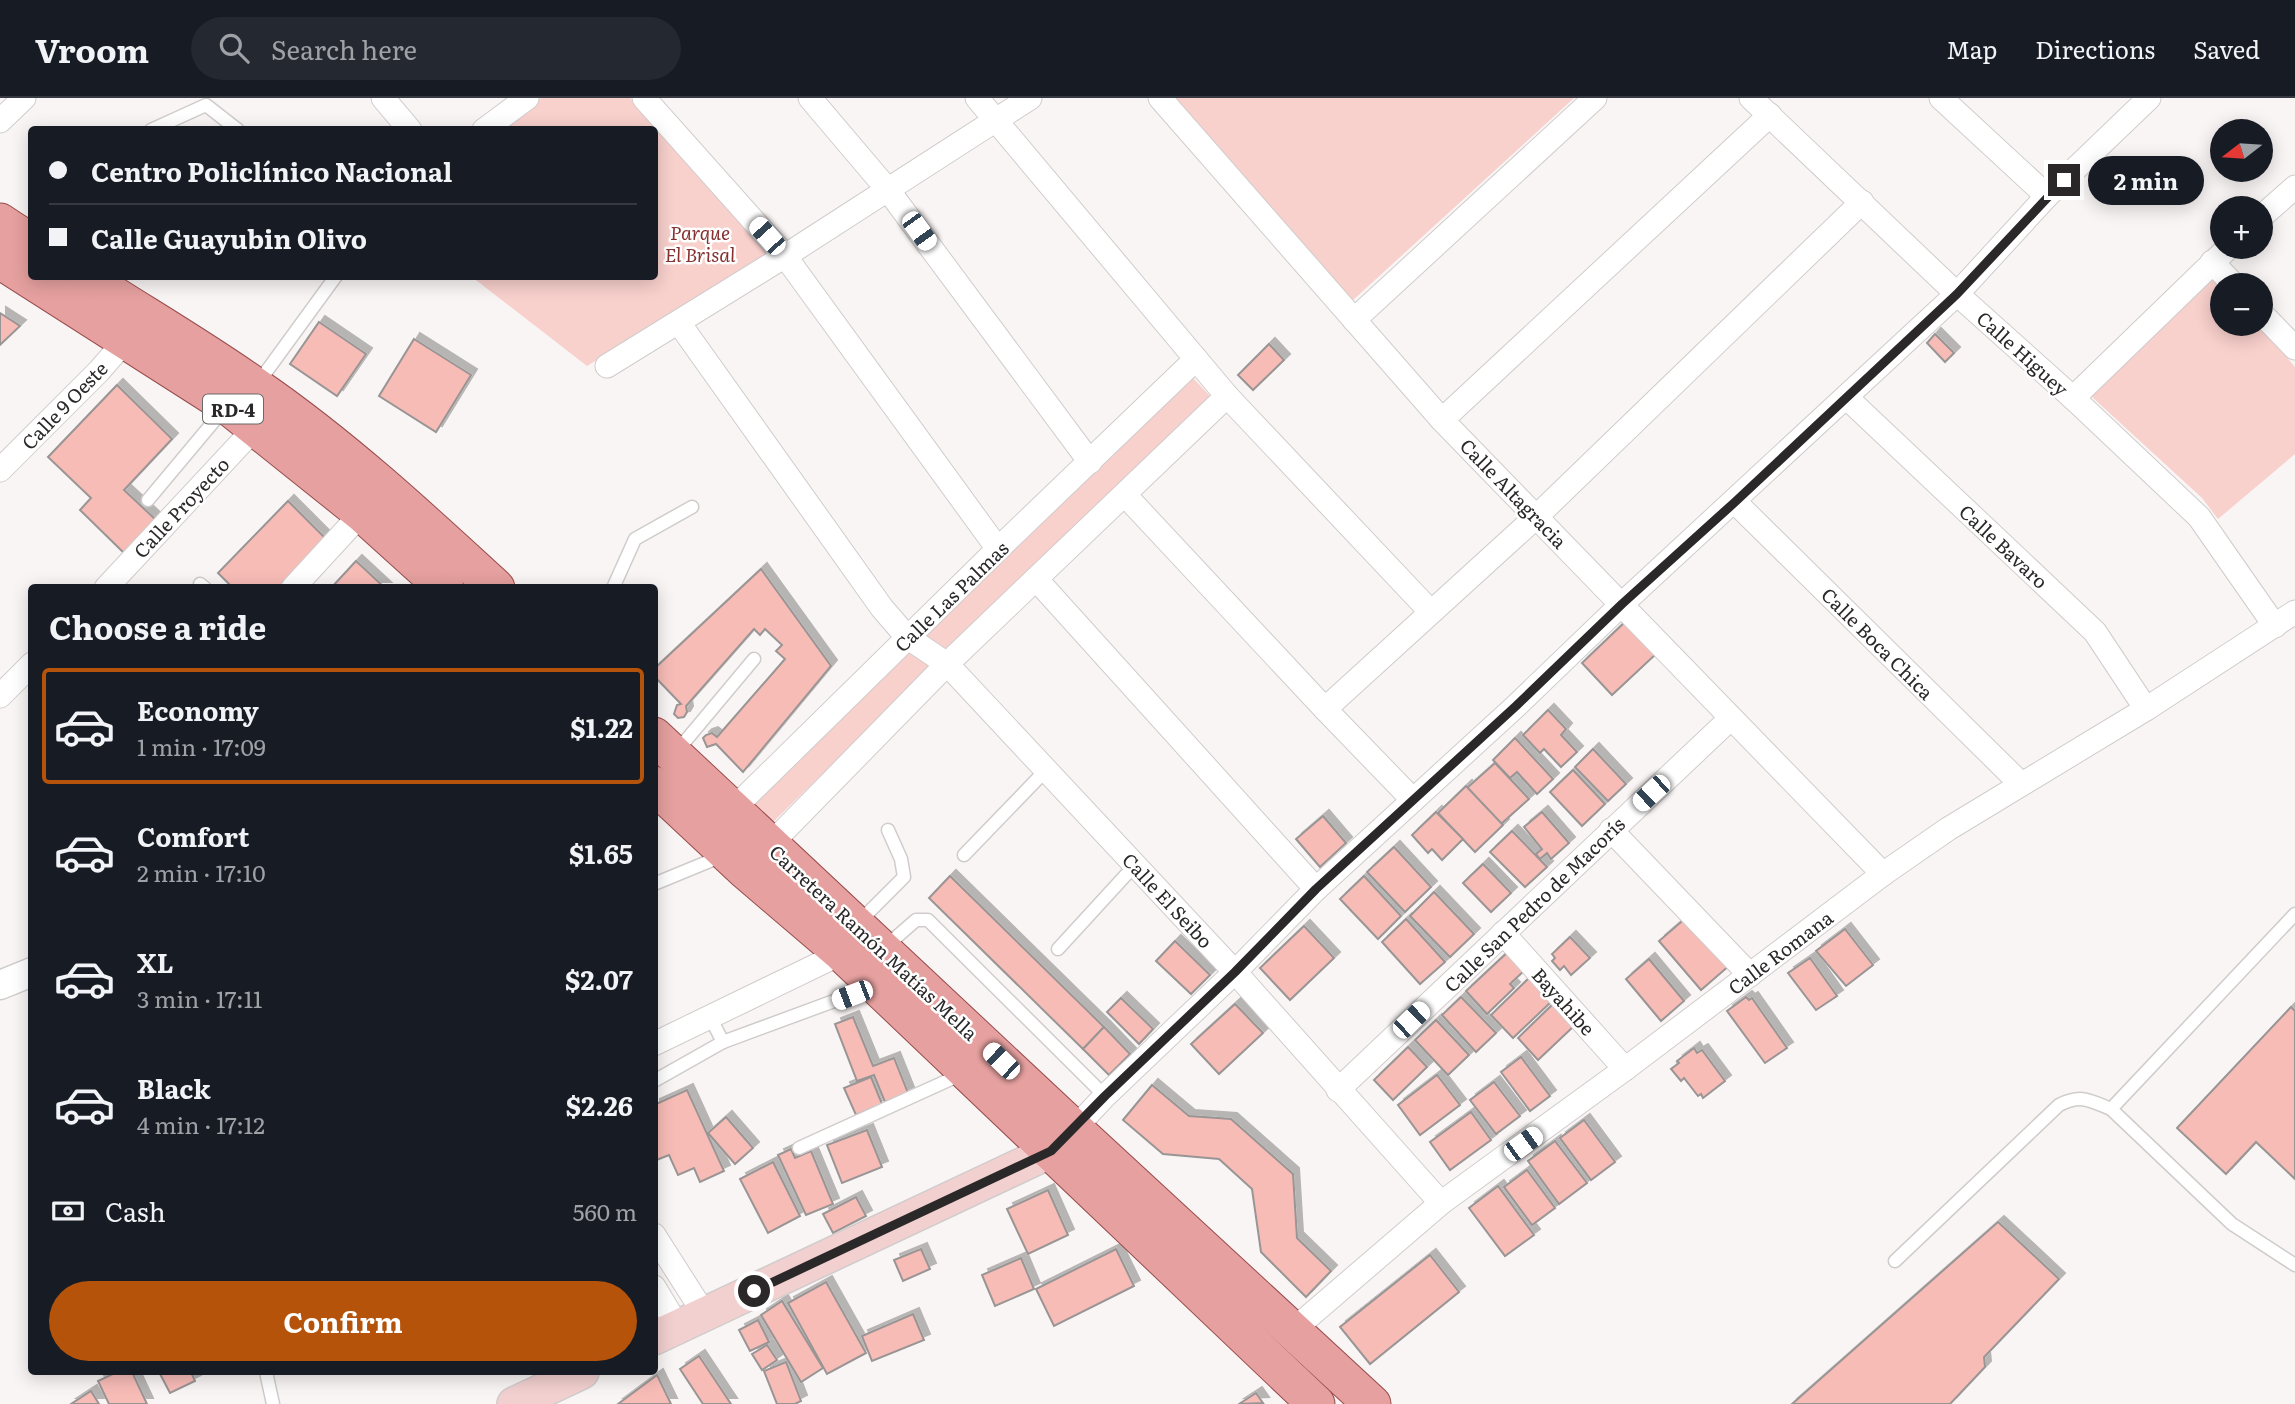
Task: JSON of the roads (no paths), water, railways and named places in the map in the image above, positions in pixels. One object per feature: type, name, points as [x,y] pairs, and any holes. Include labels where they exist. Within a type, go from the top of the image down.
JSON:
[{"type":"main road","name":"RD-4","points":[[62,280],[126,340],[242,395],[331,442],[417,515],[492,584]]},
{"type":"main road","name":"RD-4","points":[[89,280],[242,395],[256,427],[362,513],[441,584]]},
{"type":"main road","name":"Carretera Ramón Matías Mella","points":[[664,745],[728,842]]},
{"type":"main road","name":"Carretera Ramón Matías Mella","points":[[658,788],[849,939],[883,949],[1062,1140],[1317,1404]]},
{"type":"main road","name":"Carretera Ramón Matías Mella","points":[[728,842],[770,844],[849,939],[876,986],[966,1073],[1062,1140],[1292,1331],[1372,1404]]},
{"type":"main road","points":[[679,1327],[1062,1140]]},
{"type":"main road","points":[[514,1404],[576,1375]]},
{"type":"street","points":[[0,121],[24,98]]},
{"type":"street","points":[[383,98],[407,126]]},
{"type":"street","points":[[489,126],[527,98]]},
{"type":"street","points":[[644,98],[785,256],[998,549]]},
{"type":"street","points":[[810,98],[888,190],[1090,462]]},
{"type":"street","points":[[977,98],[1227,396],[1430,611]]},
{"type":"street","points":[[607,366],[785,256],[1030,98]]},
{"type":"street","name":"Calle Altagracia","points":[[1160,98],[1443,420],[1883,874]]},
{"type":"street","points":[[1354,320],[1594,98]]},
{"type":"street","name":"Calle Higuey","points":[[1751,98],[1957,294],[2073,398],[2199,517],[2275,626]]},
{"type":"street","points":[[1941,98],[2047,196]]},
{"type":"street","points":[[1062,1140],[1235,972],[1316,889],[1957,294],[2047,196],[2149,98]]},
{"type":"street","points":[[1443,420],[1770,115]]},
{"type":"street","points":[[2273,207],[2295,187]]},
{"type":"street","points":[[1325,709],[1537,516],[1862,202]]},
{"type":"street","points":[[2073,398],[2215,259]]},
{"type":"street","points":[[2212,262],[2223,273]]},
{"type":"street","name":"Calle El Seibo","points":[[679,323],[882,608],[907,638],[947,664],[1235,972],[1441,1203]]},
{"type":"street","points":[[2273,325],[2295,348]]},
{"type":"street","name":"Calle 9 Oeste","points":[[0,470],[99,371],[126,340]]},
{"type":"street","name":"Calle Las Palmas","points":[[728,842],[907,638],[1196,359]]},
{"type":"street","points":[[728,842],[770,844],[947,664],[1227,396]]},
{"type":"street","name":"Calle Bavaro","points":[[1846,397],[2095,632],[2146,709]]},
{"type":"street","name":"Calle Proyecto","points":[[110,584],[256,427]]},
{"type":"street","points":[[1125,495],[1413,800]]},
{"type":"street","name":"Calle Boca Chica","points":[[1735,502],[2021,784]]},
{"type":"street","points":[[297,584],[362,513]]},
{"type":"street","points":[[1036,579],[1316,889]]},
{"type":"street","name":"Calle Romana","points":[[1292,1331],[1441,1203],[1625,1069],[1883,874],[1948,829],[2146,709],[2295,612]]},
{"type":"street","points":[[0,696],[28,668]]},
{"type":"street","name":"Calle San Pedro de Macorís","points":[[1338,1090],[1731,718]]},
{"type":"street","points":[[1611,830],[1750,975]]},
{"type":"street","name":"Bayahibe","points":[[1503,933],[1625,1069]]},
{"type":"street","points":[[658,1042],[711,1019],[849,939]]},
{"type":"street","points":[[0,985],[28,974]]},
{"type":"street","points":[[658,1250],[679,1327]]},
{"type":"street","points":[[658,1293],[679,1327]]},
{"type":"lane","points":[[161,126],[206,105],[233,126]]},
{"type":"lane","points":[[148,500],[242,395],[333,280]]},
{"type":"lane","points":[[615,584],[635,540],[692,507]]},
{"type":"lane","points":[[664,745],[754,659]]},
{"type":"lane","points":[[964,855],[1046,770]]},
{"type":"lane","points":[[849,939],[904,877],[901,859],[888,830]]},
{"type":"lane","points":[[658,883],[705,865],[728,842]]},
{"type":"lane","points":[[1058,948],[1135,864]]},
{"type":"lane","points":[[2111,1109],[2295,914]]},
{"type":"lane","points":[[883,949],[916,920],[928,920],[1105,1096]]},
{"type":"lane","points":[[658,1079],[723,1042],[876,986]]},
{"type":"lane","points":[[711,1019],[723,1042]]},
{"type":"lane","points":[[799,1148],[966,1073]]},
{"type":"lane","points":[[1895,1262],[2059,1105],[2074,1098],[2087,1099],[2111,1109],[2232,1224],[2295,1265]]},
{"type":"lane","points":[[267,1375],[273,1404]]},
{"type":"park label","name":"Parque El Brisal","points":[[700,243]]}]
